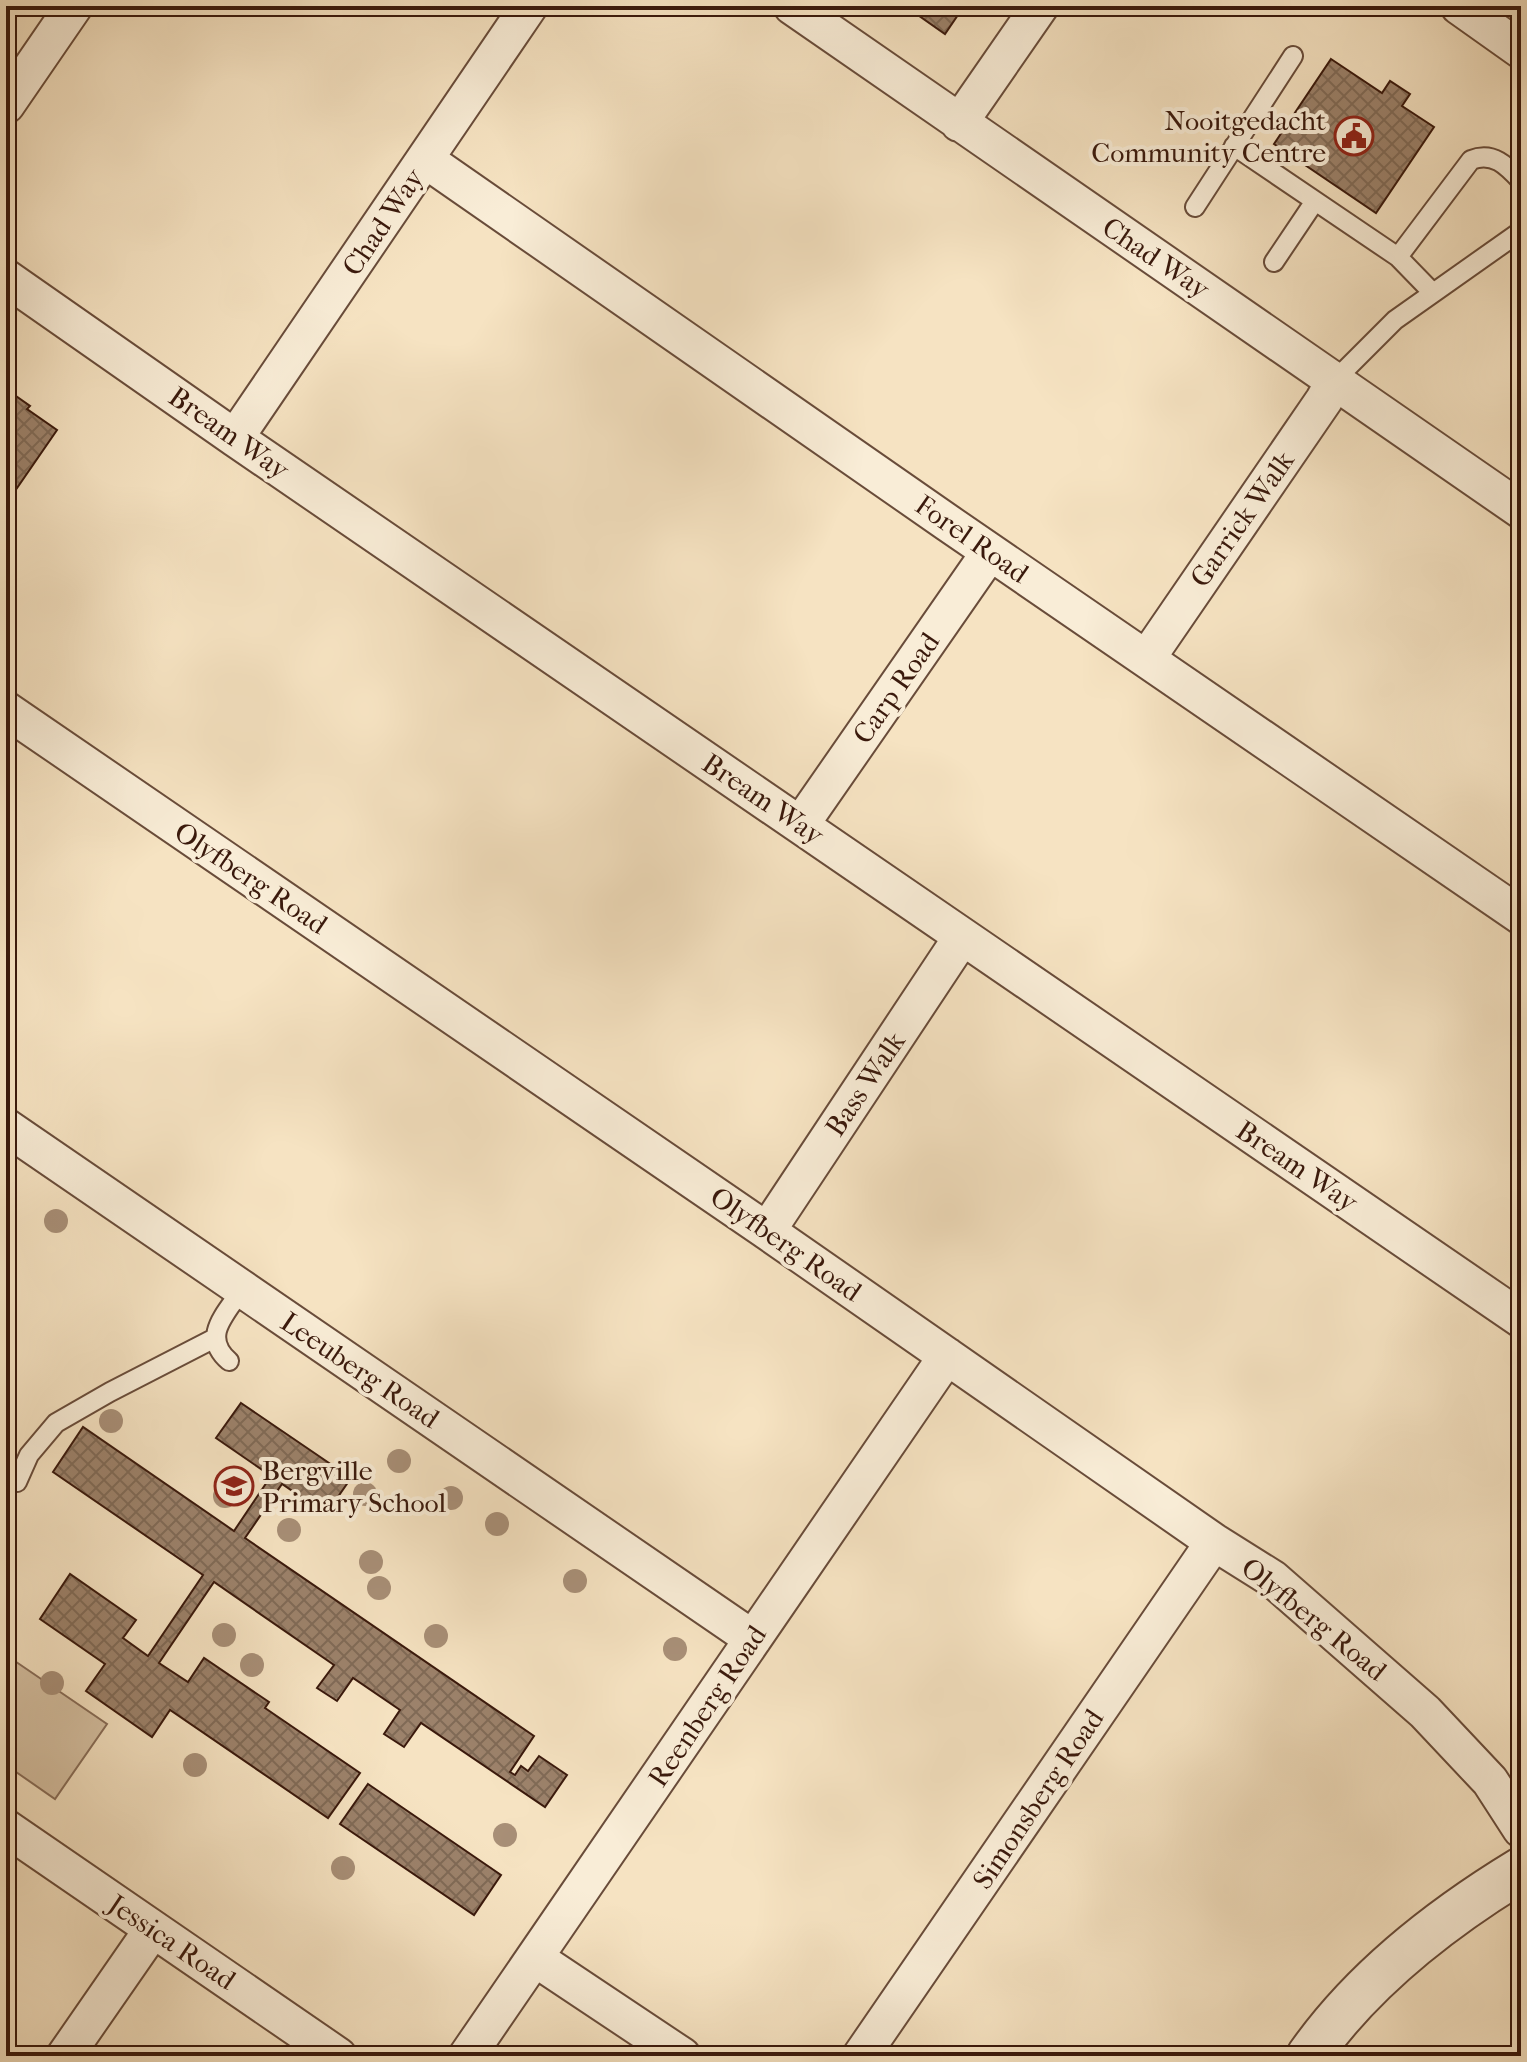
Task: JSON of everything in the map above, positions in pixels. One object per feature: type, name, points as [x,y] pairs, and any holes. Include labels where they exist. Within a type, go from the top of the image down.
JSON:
[{"type":"street","points":[[6,105],[74,6]]},
{"type":"street","name":"Chad Way","points":[[235,438],[529,6]]},
{"type":"street","name":"Chad Way","points":[[792,6],[1521,510]]},
{"type":"street","points":[[959,123],[1040,6]]},
{"type":"street","points":[[1459,6],[1521,50]]},
{"type":"street","name":"Forel Road","points":[[426,160],[1521,916]]},
{"type":"street","name":"Bream Way","points":[[6,278],[1521,1319]]},
{"type":"street","name":"Garrick Walk","points":[[1147,658],[1335,380]]},
{"type":"street","name":"Carp Road","points":[[801,824],[990,552]]},
{"type":"street","name":"Olyfberg Road","points":[[6,710],[767,1231],[1214,1542],[1273,1579],[1425,1712],[1490,1781],[1521,1829]]},
{"type":"street","name":"Bass Walk","points":[[767,1231],[962,937]]},
{"type":"street","name":"Leeuberg Road","points":[[6,1127],[753,1639]]},
{"type":"street","name":"Reenberg Road","points":[[467,2056],[947,1356]]},
{"type":"street","name":"Simonsberg Road","points":[[861,2056],[1214,1542]]},
{"type":"street","name":"Jessica Road","points":[[6,1828],[338,2056]]},
{"type":"street","points":[[1309,2056],[1354,2003],[1395,1962],[1439,1925],[1521,1870]]},
{"type":"street","points":[[65,2056],[153,1929]]},
{"type":"street","points":[[535,1958],[682,2056]]},
{"type":"lane","points":[[1195,207],[1293,56]]},
{"type":"lane","points":[[1234,146],[1398,257],[1433,293]]},
{"type":"lane","points":[[1398,257],[1471,160],[1481,156],[1497,160],[1521,181]]},
{"type":"lane","points":[[1274,262],[1315,201]]},
{"type":"lane","points":[[1335,380],[1395,320],[1521,231]]},
{"type":"lane","points":[[229,1361],[221,1354],[215,1338],[221,1321],[242,1289]]},
{"type":"lane","points":[[17,1482],[29,1455],[56,1423],[215,1338]]},
{"type":"shaded area","points":[[6,1655],[107,1724],[55,1799],[6,1765]]},
{"type":"building","points":[[905,6],[964,6],[945,34]]},
{"type":"building","name":"Nooitgedacht Community Centre","points":[[1331,59],[1382,93],[1390,81],[1410,94],[1402,106],[1434,127],[1376,213],[1274,144]]},
{"type":"building","points":[[6,389],[30,406],[27,409],[57,430],[6,504]]},
{"type":"building","points":[[241,1403],[351,1478],[326,1514],[282,1484],[245,1538],[534,1736],[510,1772],[515,1775],[521,1766],[528,1771],[539,1756],[567,1775],[545,1807],[421,1723],[404,1747],[384,1734],[400,1710],[353,1678],[337,1701],[317,1688],[334,1665],[214,1582],[159,1663],[188,1682],[204,1658],[269,1702],[265,1708],[360,1773],[328,1818],[170,1710],[152,1737],[86,1691],[105,1664],[40,1619],[70,1574],[136,1620],[123,1638],[148,1656],[203,1575],[53,1472],[83,1427],[234,1531],[271,1476],[216,1438]]},
{"type":"building","points":[[368,1784],[501,1875],[474,1915],[340,1824]]},
{"type":"place","name":"Nooitgedacht Community Centre","points":[[1354,136]]},
{"type":"place","name":"Bergville Primary School","points":[[234,1486]]}]
